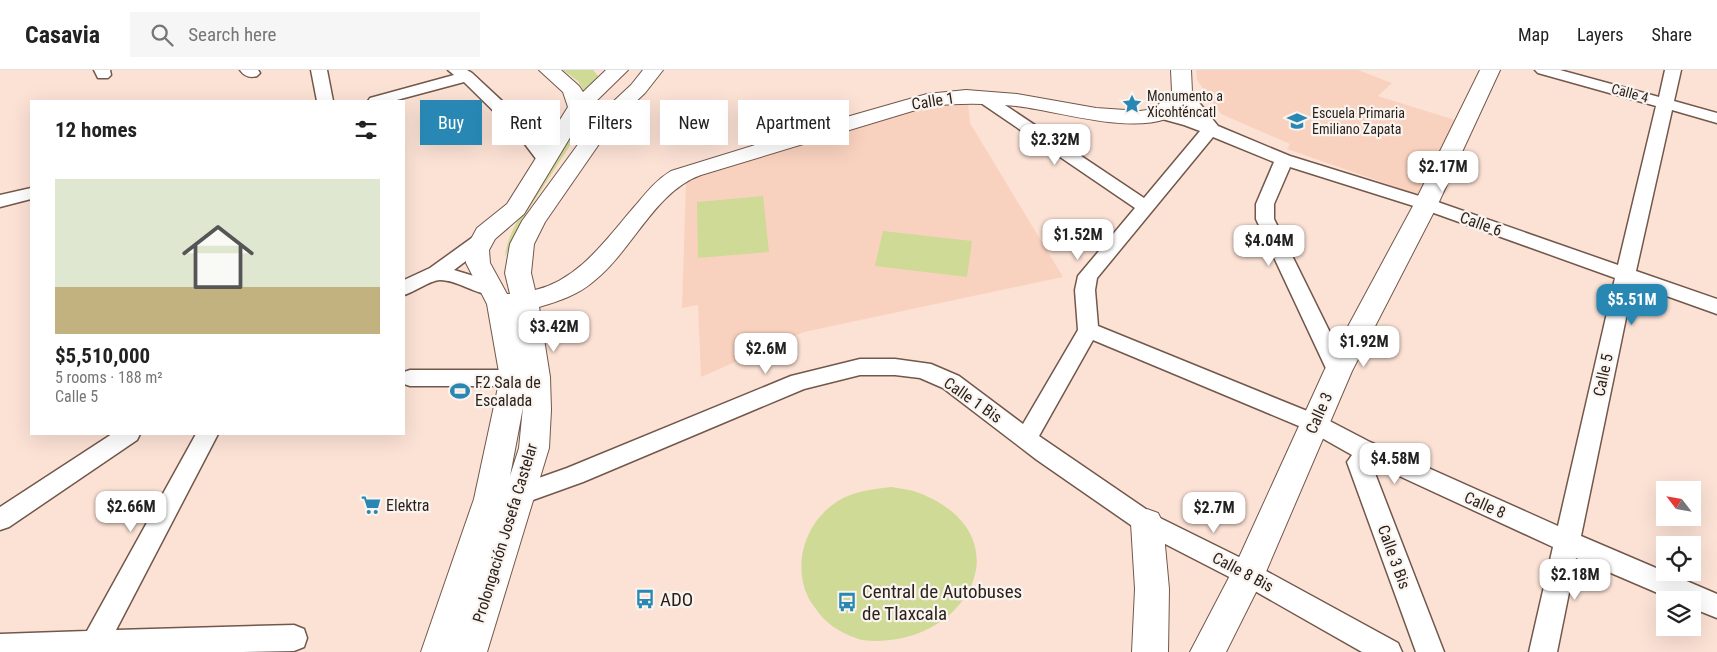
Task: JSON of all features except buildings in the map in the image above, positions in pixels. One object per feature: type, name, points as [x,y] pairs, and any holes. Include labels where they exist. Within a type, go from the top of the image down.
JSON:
[{"type":"main road","points":[[549,70],[572,90],[576,100]]},
{"type":"main road","name":"Prolongación Josefa Castelar","points":[[626,100],[653,70]]},
{"type":"main road","points":[[1160,114],[1182,92],[1182,70]]},
{"type":"main road","name":"Calle 3","points":[[1208,652],[1248,574],[1338,371],[1426,204],[1490,70]]},
{"type":"main road","points":[[584,100],[609,72]]},
{"type":"main road","points":[[609,72],[613,88],[612,100]]},
{"type":"main road","name":"Calle 1","points":[[506,298],[558,292],[577,282],[616,244],[659,192],[673,180],[688,173],[908,105],[950,97],[984,98],[1016,100],[1119,117],[1140,117],[1160,114]]},
{"type":"main road","points":[[488,234],[516,209],[570,120]]},
{"type":"main road","name":"Prolongación Josefa Castelar","points":[[439,652],[490,499],[514,378],[506,298],[518,273],[518,260],[528,231],[588,145]]},
{"type":"main road","points":[[488,234],[518,228],[528,231]]},
{"type":"main road","name":"Prolongación Josefa Castelar","points":[[468,652],[534,448],[537,410],[536,377],[506,298],[478,263],[477,250],[488,234]]},
{"type":"main road","points":[[1148,523],[1152,589],[1150,652]]},
{"type":"street","points":[[319,70],[325,100]]},
{"type":"street","name":"Calle 4","points":[[1543,70],[1717,118]]},
{"type":"street","name":"Calle 5","points":[[1543,652],[1625,275],[1673,70]]},
{"type":"street","points":[[379,100],[462,73],[524,131],[546,160]]},
{"type":"street","points":[[1026,439],[1088,330],[1085,290],[1088,276],[1211,129],[1182,92]]},
{"type":"street","points":[[984,98],[1145,207]]},
{"type":"street","name":"Calle 6","points":[[1160,114],[1190,121],[1284,160],[1426,204],[1717,306]]},
{"type":"street","points":[[1284,160],[1265,204],[1265,219],[1338,371]]},
{"type":"street","points":[[0,201],[30,193]]},
{"type":"street","points":[[405,288],[437,273],[488,234]]},
{"type":"street","points":[[437,273],[475,282],[506,298]]},
{"type":"street","name":"Calle 8","points":[[1088,330],[1314,423],[1360,448],[1567,542],[1717,606]]},
{"type":"street","name":"Calle 1 Bis","points":[[490,499],[519,495],[575,476],[799,382],[860,367],[895,367],[923,370],[951,382],[1026,439]]},
{"type":"street","points":[[410,378],[514,378]]},
{"type":"street","points":[[0,520],[128,435]]},
{"type":"street","points":[[92,647],[206,435]]},
{"type":"street","name":"Calle 8 Bis","points":[[1026,439],[1148,523],[1248,574],[1388,652]]},
{"type":"street","name":"Calle 3 Bis","points":[[1359,462],[1430,652]]},
{"type":"street","points":[[0,647],[92,647],[294,638]]},
{"type":"shaded area","points":[[1196,70],[1358,70],[1392,83],[1378,96],[1455,120],[1419,195],[1287,149],[1290,144],[1221,114],[1197,80]]},
{"type":"shaded area","points":[[945,102],[968,102],[970,123],[1063,277],[804,332],[701,377],[698,305],[682,308],[686,180],[799,145],[849,145],[849,130]]},
{"type":"green space","points":[[563,70],[593,70],[599,77],[583,90],[578,81]]},
{"type":"green space","points":[[570,136],[570,145],[521,221],[505,257],[508,241],[518,219]]},
{"type":"green space","points":[[763,196],[769,252],[698,258],[697,202]]},
{"type":"green space","points":[[883,231],[972,241],[967,277],[875,266]]},
{"type":"green space","points":[[892,487],[922,494],[954,514],[972,537],[977,563],[970,588],[954,611],[929,629],[898,639],[862,640],[838,630],[818,612],[809,599],[803,584],[802,557],[810,531],[827,509],[851,495]]},
{"type":"place","name":"Monumento a Xicohténcatl","points":[[1132,104]]},
{"type":"place","name":"Escuela Primaria Emiliano Zapata","points":[[1297,121]]},
{"type":"place","name":"F2 Sala de Escalada","points":[[460,391]]},
{"type":"place","name":"Elektra","points":[[371,505]]},
{"type":"place","name":"ADO","points":[[645,599]]},
{"type":"place","name":"Central de Autobuses de Tlaxcala","points":[[847,602]]}]
